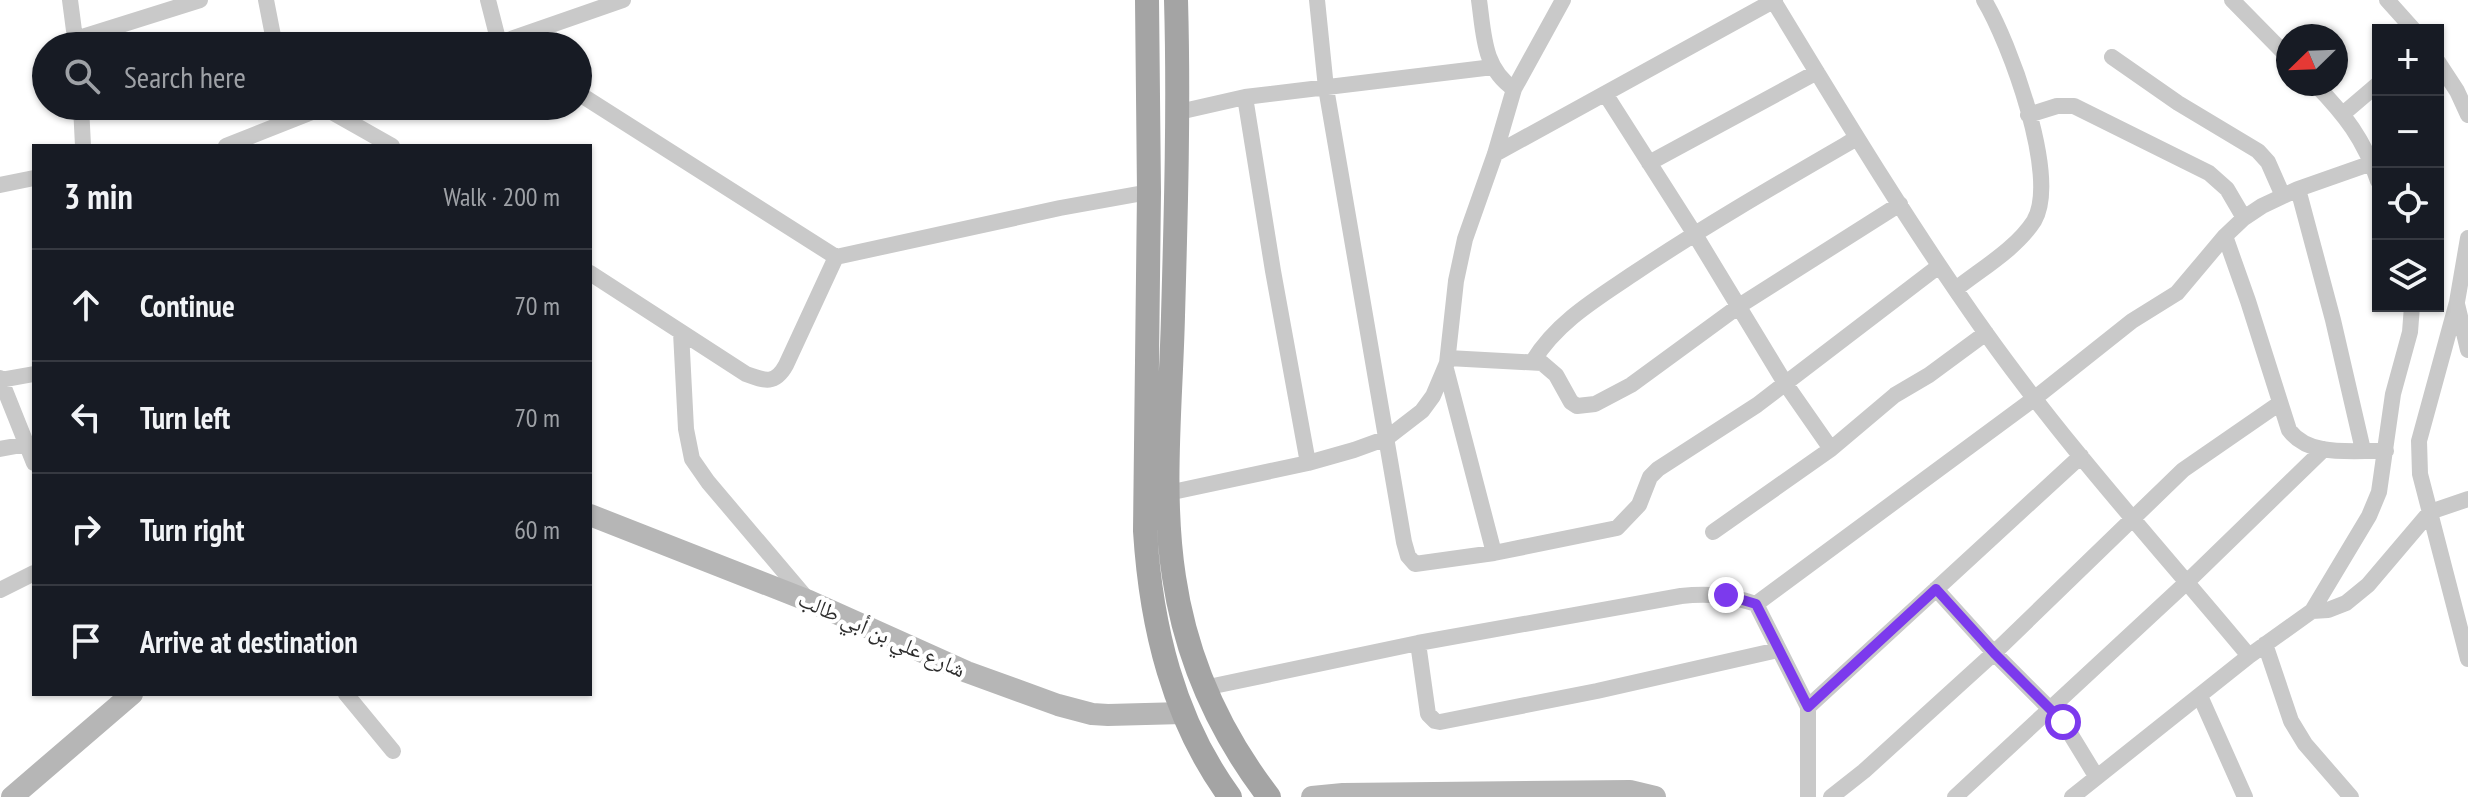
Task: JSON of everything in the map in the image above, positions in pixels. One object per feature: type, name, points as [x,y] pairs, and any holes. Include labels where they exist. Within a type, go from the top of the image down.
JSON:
[{"type":"main road","points":[[1147,0],[1149,192],[1145,531],[1148,577],[1167,669],[1183,713],[1202,752],[1230,797]]},
{"type":"main road","points":[[1176,0],[1179,112],[1168,493],[1173,575],[1185,630],[1204,688],[1229,739],[1269,797]]},
{"type":"street","points":[[70,0],[74,32]]},
{"type":"street","points":[[108,32],[200,0]]},
{"type":"street","points":[[266,0],[272,32]]},
{"type":"street","points":[[488,0],[495,32]]},
{"type":"street","points":[[534,32],[623,0]]},
{"type":"street","points":[[1317,0],[1326,88],[1404,542],[1415,564],[1494,553],[1617,528],[1639,505],[1650,477],[1658,469],[1736,420],[1939,266]]},
{"type":"street","points":[[1479,0],[1485,41],[1493,67],[1500,80],[1514,89]]},
{"type":"street","points":[[1168,493],[1308,463],[1387,438],[1422,411],[1433,396],[1446,363],[1456,281],[1465,239],[1514,89],[1563,0]]},
{"type":"street","points":[[1495,154],[1774,0],[1857,138],[1986,333],[2132,519],[2249,656]]},
{"type":"street","points":[[1956,289],[2022,236],[2035,218],[2041,201],[2039,149],[2005,38],[1984,0]]},
{"type":"street","points":[[2232,0],[2276,45]]},
{"type":"street","points":[[2387,0],[2409,24]]},
{"type":"street","points":[[2112,57],[2178,103],[2258,151],[2290,192],[2333,320],[2363,450]]},
{"type":"street","points":[[1179,112],[1245,97],[1493,67]]},
{"type":"street","points":[[2444,71],[2468,115]]},
{"type":"street","points":[[1649,163],[1817,72]]},
{"type":"street","points":[[2344,113],[2372,89]]},
{"type":"street","points":[[1606,95],[1785,383],[1831,449]]},
{"type":"street","points":[[1756,604],[2035,398],[2132,321],[2177,293],[2244,218],[2290,192],[2372,163],[2344,113],[2327,96]]},
{"type":"street","points":[[1245,97],[1308,463]]},
{"type":"street","points":[[592,102],[836,257],[1060,208],[1149,192]]},
{"type":"street","points":[[2028,115],[2057,106],[2074,106],[2198,166],[2219,180],[2244,218]]},
{"type":"street","points":[[82,120],[83,144]]},
{"type":"street","points":[[230,144],[276,120]]},
{"type":"street","points":[[347,120],[389,144]]},
{"type":"street","points":[[1533,361],[1556,330],[1597,299],[1694,233],[1857,138]]},
{"type":"street","points":[[0,185],[32,178]]},
{"type":"street","points":[[1446,363],[1533,361],[1550,367],[1571,402],[1577,406],[1595,404],[1631,385],[1739,306],[1900,204]]},
{"type":"street","points":[[2225,236],[2289,430],[2296,439],[2313,448],[2386,451]]},
{"type":"street","points":[[2468,238],[2457,302],[2419,441],[2420,474],[2468,659]]},
{"type":"street","points":[[592,274],[746,374],[760,379],[777,378],[836,257]]},
{"type":"street","points":[[2457,302],[2468,350]]},
{"type":"street","points":[[2081,794],[2096,776],[2249,656],[2312,611],[2369,516],[2379,492],[2393,394],[2410,332],[2412,312]]},
{"type":"street","points":[[681,332],[686,429],[692,459],[809,601]]},
{"type":"street","points":[[1713,532],[1831,449],[1895,395],[1929,375],[1986,333]]},
{"type":"street","points":[[1446,363],[1494,553]]},
{"type":"street","points":[[32,374],[1,379],[32,458]]},
{"type":"street","points":[[1831,797],[1994,653],[2183,470],[2280,403]]},
{"type":"street","points":[[0,449],[27,444]]},
{"type":"street","points":[[1955,797],[2187,582],[2324,449]]},
{"type":"street","points":[[1808,707],[2081,456]]},
{"type":"street","points":[[2312,611],[2328,610],[2346,603],[2368,585],[2430,512],[2468,499]]},
{"type":"street","name":"شارع علي بن أبي طالب","points":[[592,516],[809,601],[967,672],[1068,708],[1108,715],[1183,713]]},
{"type":"street","points":[[0,590],[32,574]]},
{"type":"street","points":[[1936,589],[2071,732],[2096,776]]},
{"type":"street","points":[[1204,688],[1418,643],[1681,596],[1726,595],[1756,604],[1808,707],[1808,797]]},
{"type":"street","points":[[1418,643],[1428,714],[1440,722],[1778,650]]},
{"type":"street","points":[[2265,644],[2291,721],[2305,744],[2351,797]]},
{"type":"street","points":[[12,797],[130,696]]},
{"type":"street","points":[[348,696],[393,751]]},
{"type":"street","points":[[2200,696],[2245,797]]},
{"type":"street","points":[[1312,797],[1630,791],[1655,797]]},
{"type":"route","points":[[1726,595],[1756,604],[1808,707],[1936,589],[2063,722]]}]
